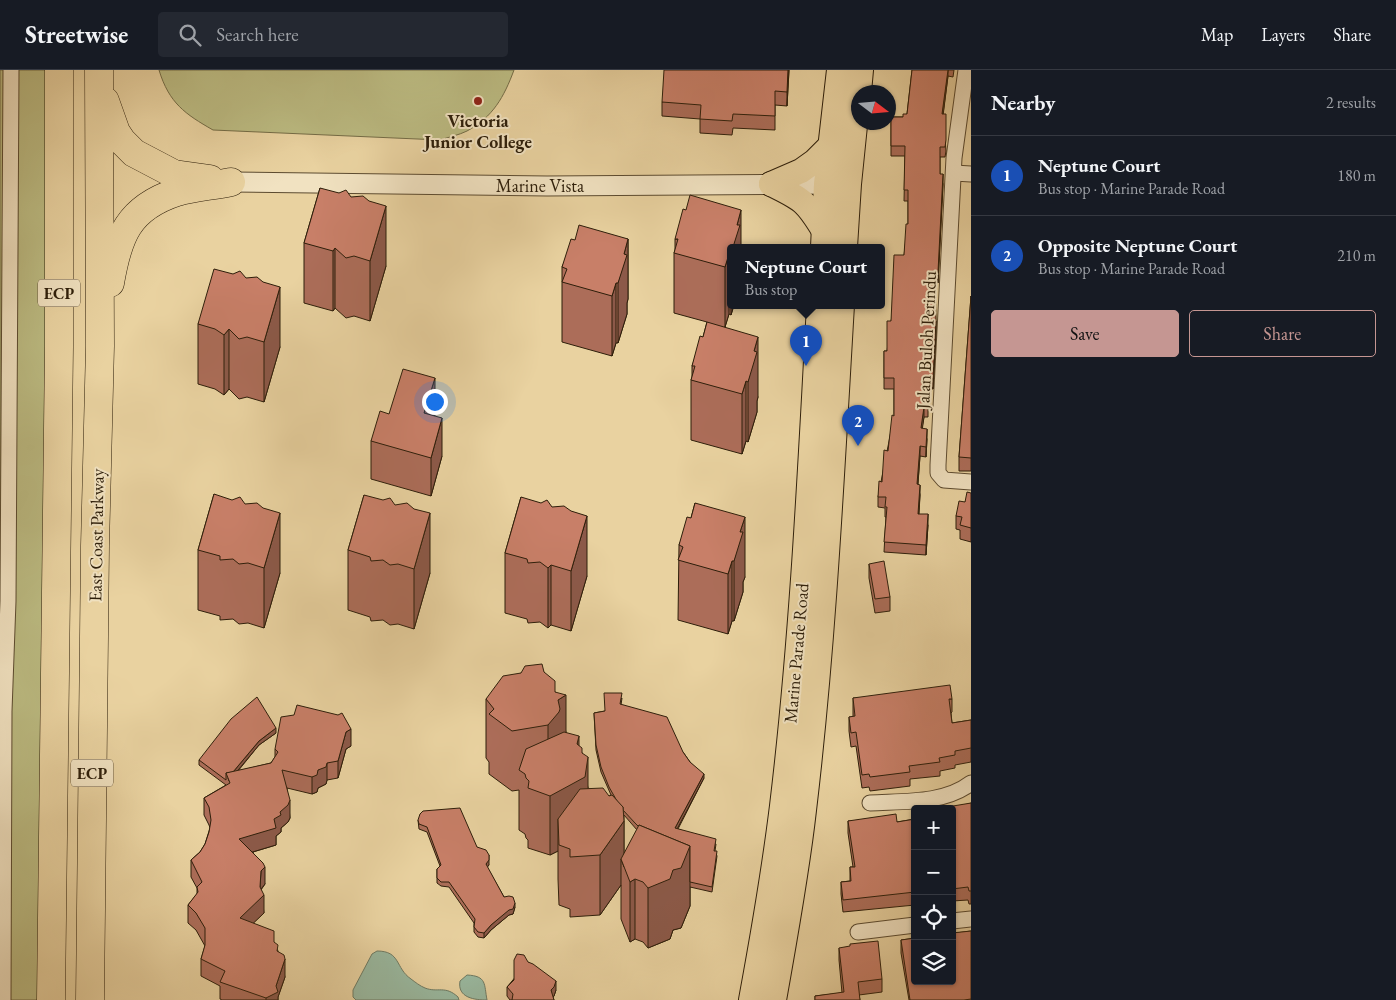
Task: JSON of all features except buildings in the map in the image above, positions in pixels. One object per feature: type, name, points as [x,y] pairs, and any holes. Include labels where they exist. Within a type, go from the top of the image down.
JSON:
[{"type":"highway","name":"ECP","points":[[51,1000],[59,347],[59,70]]},
{"type":"highway","points":[[99,74],[110,119],[122,141],[134,153],[174,174],[231,182]]},
{"type":"highway","name":"East Coast Parkway","points":[[90,1000],[95,546],[100,346],[99,74]]},
{"type":"highway","points":[[100,346],[114,259],[122,236],[137,212],[157,200],[178,192],[231,182]]},
{"type":"main road","points":[[838,70],[830,146],[838,184],[845,244]]},
{"type":"main road","points":[[860,85],[861,70]]},
{"type":"main road","points":[[823,239],[851,128]]},
{"type":"main road","points":[[771,184],[801,171],[815,161],[830,146]]},
{"type":"main road","points":[[771,184],[798,197],[810,209],[823,239]]},
{"type":"main road","name":"Marine Parade Road","points":[[751,1000],[782,806],[794,684],[819,309]]},
{"type":"main road","name":"Marine Parade Road","points":[[774,1000],[795,876],[814,720],[842,309]]},
{"type":"street","points":[[3,1000],[11,70]]},
{"type":"street","name":"Jalan Buloh Perindu","points":[[966,70],[954,158],[938,473],[944,480],[971,482]]},
{"type":"street","points":[[954,173],[971,174]]},
{"type":"street","name":"Marine Vista","points":[[231,182],[547,186],[838,184]]},
{"type":"street","points":[[870,804],[936,798],[954,794],[971,783]]},
{"type":"street","points":[[956,921],[971,919]]},
{"type":"street","points":[[858,932],[911,925]]},
{"type":"shaded area","points":[[0,70],[58,70],[51,1000],[0,1000]]},
{"type":"shaded area","points":[[159,70],[514,70],[502,97],[491,113],[467,131],[440,140],[213,130],[194,119],[179,106],[168,91]]},
{"type":"shaded area","points":[[377,951],[385,952],[394,957],[406,975],[421,986],[449,991],[458,997],[459,1000],[356,1000],[353,997],[353,990],[372,954]]},
{"type":"shaded area","points":[[467,975],[481,979],[485,985],[487,1000],[468,997],[461,991],[460,981]]},
{"type":"place","name":"Victoria Junior College","points":[[478,101]]},
{"type":"place","name":"Neptune Court","points":[[806,366]]},
{"type":"place","name":"Opposite Neptune Court","points":[[858,446]]}]
